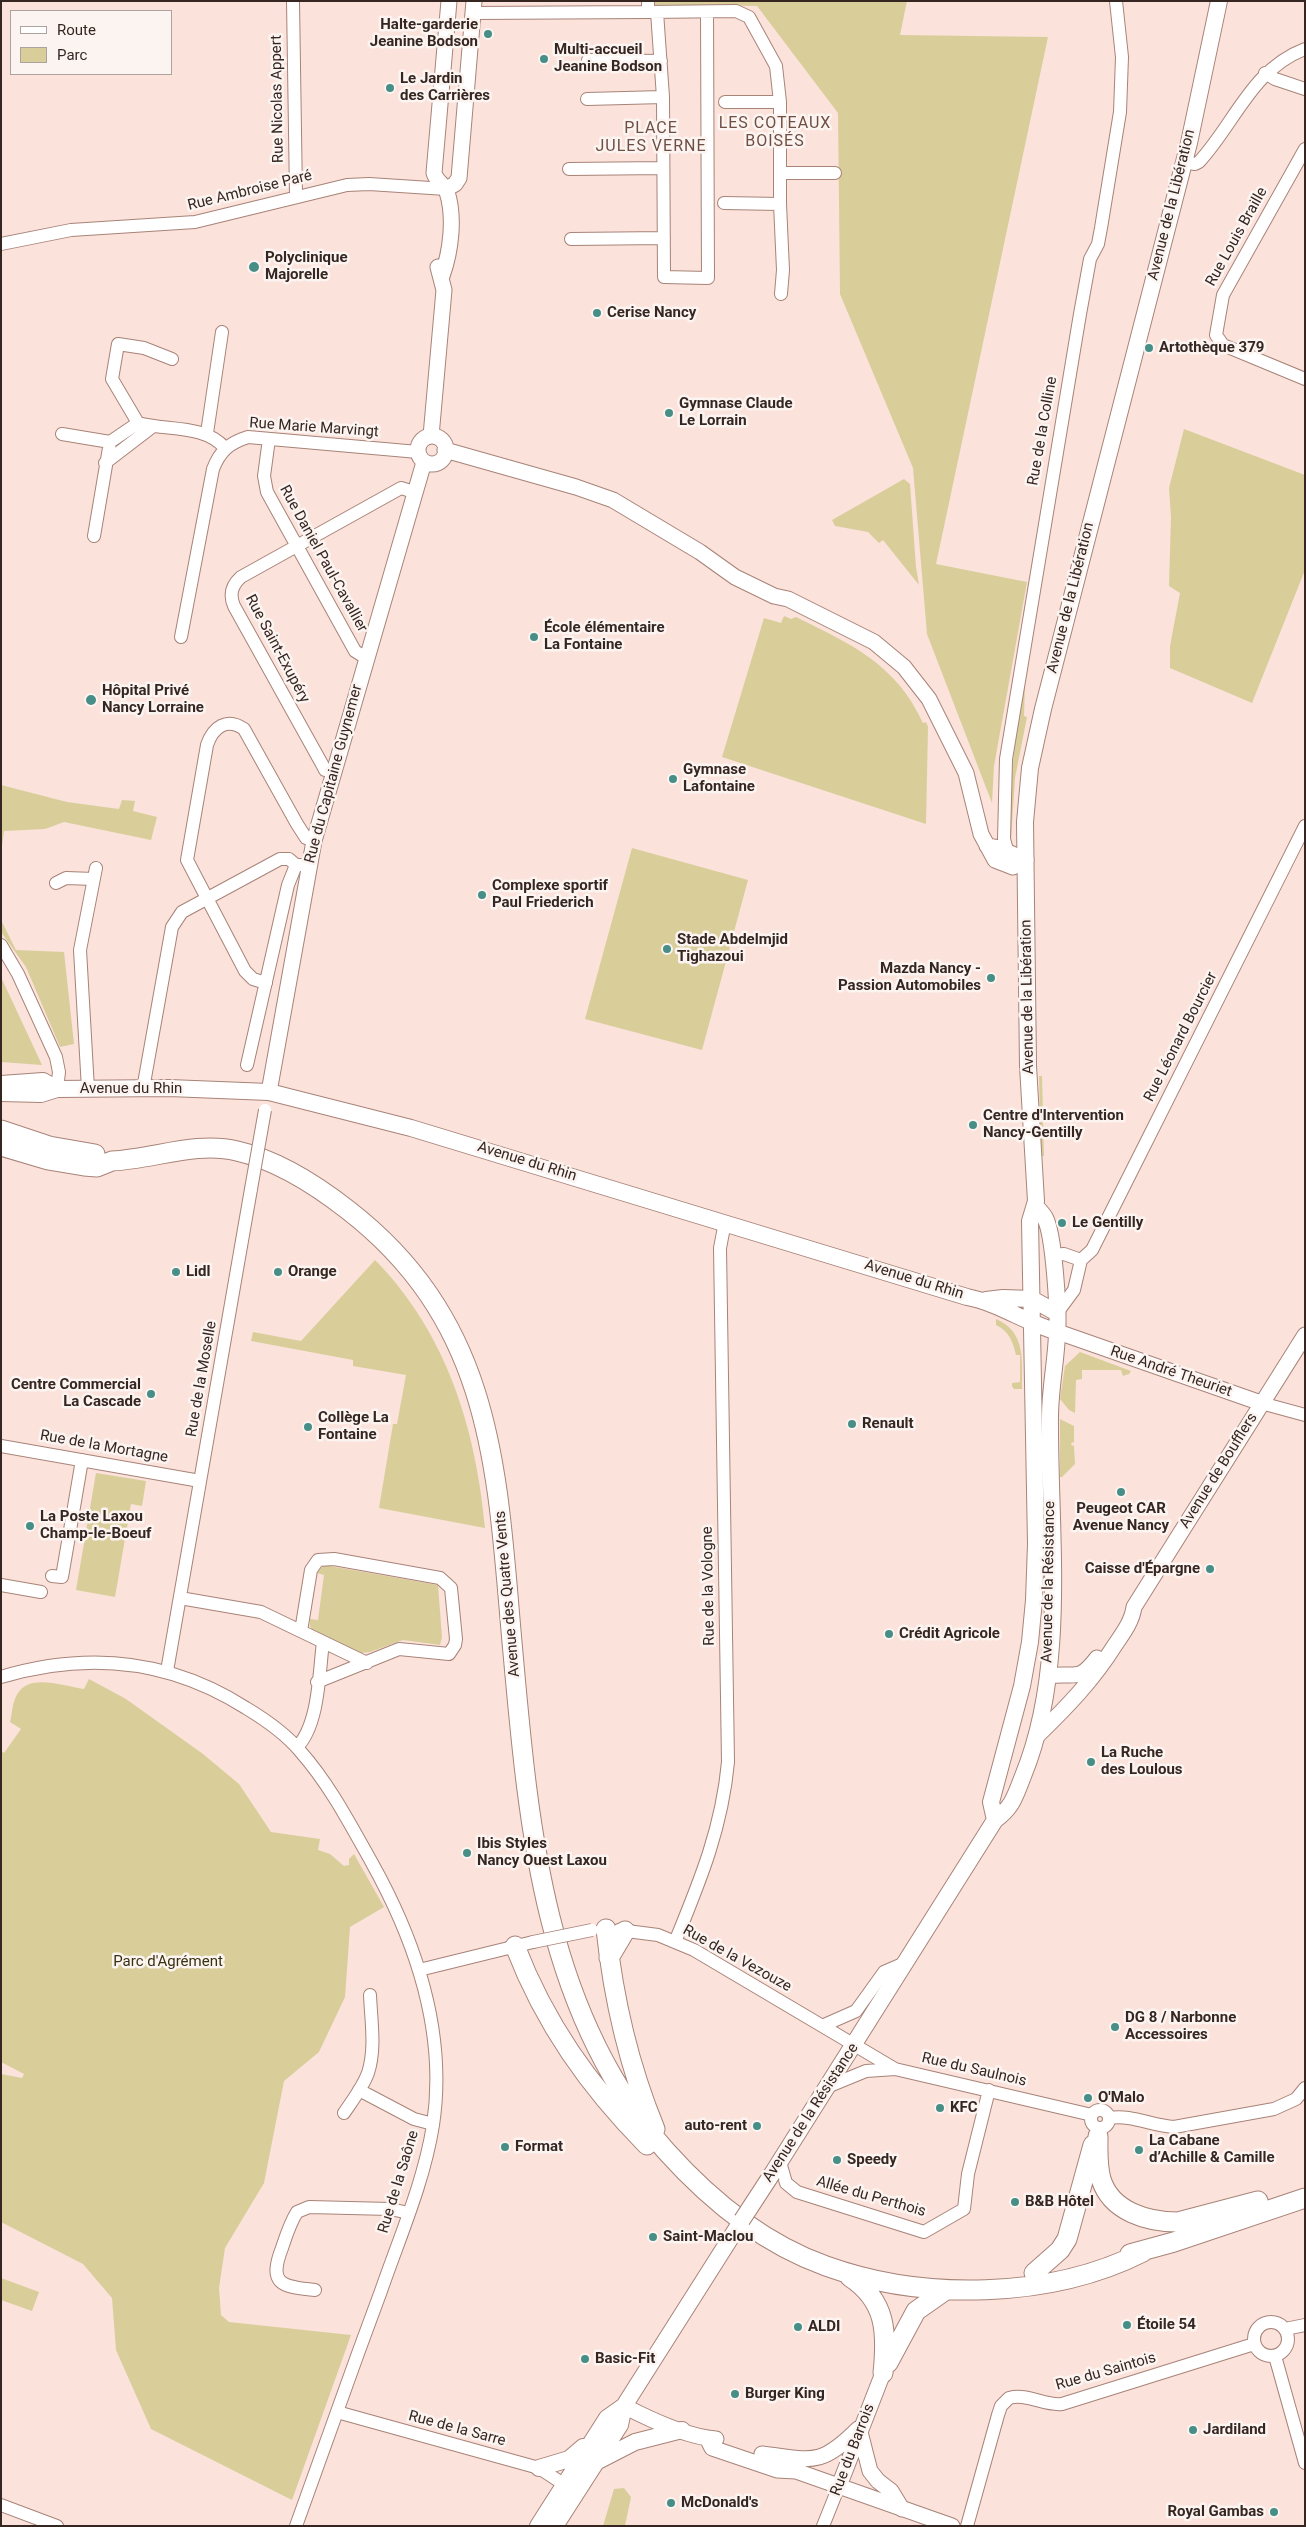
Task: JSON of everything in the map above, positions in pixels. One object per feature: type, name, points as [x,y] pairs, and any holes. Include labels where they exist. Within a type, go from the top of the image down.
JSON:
[{"type":"main road","name":"Avenue de la Libération","points":[[1033,1325],[1030,1220],[1036,1206],[1019,864],[1027,793],[1036,738],[1184,162],[1219,1]]},
{"type":"main road","name":"Avenue du Rhin","points":[[1,1084],[43,1080],[57,1089]]},
{"type":"main road","name":"Avenue du Rhin","points":[[1,1094],[41,1094],[57,1089],[269,1092],[402,1125],[967,1297],[986,1300],[1002,1298],[1032,1299]]},
{"type":"main road","name":"Avenue des Quatre Vents","points":[[1,1130],[49,1146],[95,1154],[112,1161]]},
{"type":"main road","name":"Avenue des Quatre Vents","points":[[1,1146],[48,1160],[84,1166],[97,1166],[112,1161],[208,1148],[238,1151],[283,1169],[335,1200],[374,1232],[417,1279],[446,1324],[477,1391],[493,1456],[528,1805],[543,1889],[552,1925],[574,1997],[598,2050],[635,2113],[683,2170],[736,2214],[780,2247],[841,2272],[898,2285],[946,2290],[996,2288],[1063,2279],[1113,2267],[1143,2252]]},
{"type":"main road","name":"Avenue de la Libération","points":[[1036,1206],[1046,1219],[1053,1254],[1058,1332]]},
{"type":"main road","points":[[1002,1298],[1024,1282],[1039,1262],[1053,1254]]},
{"type":"main road","points":[[1032,1299],[1057,1313]]},
{"type":"main road","name":"Avenue du Rhin","points":[[986,1300],[1033,1325]]},
{"type":"main road","points":[[1033,1325],[1058,1332]]},
{"type":"main road","name":"Avenue de la Résistance","points":[[996,1820],[991,1802],[1017,1712],[1030,1642],[1036,1544],[1033,1325]]},
{"type":"main road","name":"Avenue de la Résistance","points":[[555,2526],[620,2425],[624,2406],[996,1820],[1008,1811],[1026,1769],[1036,1736],[1050,1658],[1052,1611],[1050,1415],[1058,1332]]},
{"type":"main road","points":[[1030,1642],[1043,1646],[1050,1658]]},
{"type":"main road","points":[[1017,1712],[1034,1686],[1048,1676]]},
{"type":"main road","points":[[599,1929],[610,1958],[631,2057],[647,2110],[662,2147]]},
{"type":"main road","points":[[610,1958],[626,1930]]},
{"type":"main road","points":[[524,1944],[530,1985],[548,2021],[571,2054],[617,2115],[653,2151],[683,2170]]},
{"type":"main road","points":[[1100,2124],[1099,2171],[1106,2190],[1126,2210],[1155,2220],[1189,2221],[1305,2187]]},
{"type":"main road","points":[[1034,2274],[1055,2256],[1068,2239],[1091,2147],[1100,2124]]},
{"type":"main road","name":"Avenue des Quatre Vents","points":[[736,2214],[814,2250],[879,2270],[911,2276],[953,2279],[1034,2274],[1143,2252],[1305,2198]]},
{"type":"main road","points":[[841,2272],[867,2291],[881,2316],[886,2339],[883,2373]]},
{"type":"main road","points":[[883,2373],[916,2311],[946,2290]]},
{"type":"main road","name":"Avenue de la Résistance","points":[[538,2526],[607,2418],[624,2406]]},
{"type":"main road","points":[[596,2462],[635,2442],[682,2430]]},
{"type":"main road","points":[[538,2468],[569,2459],[594,2438]]},
{"type":"main road","points":[[548,2526],[566,2498],[568,2492],[565,2485]]},
{"type":"street","name":"Rue Nicolas Appert","points":[[293,1],[296,196]]},
{"type":"street","points":[[446,189],[435,178],[434,173],[449,1]]},
{"type":"street","name":"Rue de la Colline","points":[[1007,852],[1004,839],[1004,785],[1023,646],[1080,314],[1090,259],[1098,244],[1102,228],[1120,112],[1122,57],[1116,1]]},
{"type":"street","points":[[430,436],[442,440],[445,450],[443,458],[438,462],[421,457],[420,444],[430,436],[444,290],[437,261],[441,211],[446,189],[455,184],[459,178],[474,7],[651,8],[707,12],[736,11],[749,17],[776,66],[780,102],[780,204],[784,270],[781,294]]},
{"type":"street","points":[[651,8],[661,61],[664,277],[708,278],[707,12]]},
{"type":"street","points":[[1184,162],[1195,164],[1199,162],[1265,73],[1287,57],[1305,49]]},
{"type":"street","points":[[588,60],[661,61]]},
{"type":"street","points":[[1265,73],[1275,79],[1305,89]]},
{"type":"street","points":[[587,99],[662,97]]},
{"type":"street","points":[[725,102],[780,102]]},
{"type":"street","name":"Rue Louis Braille","points":[[1305,149],[1222,295],[1216,335],[1223,345],[1305,379]]},
{"type":"street","points":[[569,169],[663,168]]},
{"type":"street","points":[[781,173],[835,173]]},
{"type":"street","name":"Rue Ambroise Paré","points":[[1,244],[71,230],[195,222],[296,196],[358,184],[446,189]]},
{"type":"street","points":[[724,203],[780,204]]},
{"type":"street","points":[[571,239],[664,238]]},
{"type":"street","points":[[207,433],[222,332]]},
{"type":"street","points":[[172,359],[144,348],[118,344],[112,379],[138,423],[152,427],[207,433],[225,448],[213,469],[181,637]]},
{"type":"street","points":[[94,536],[105,462],[110,442],[138,423]]},
{"type":"street","points":[[105,462],[152,427]]},
{"type":"street","points":[[62,434],[110,442]]},
{"type":"street","name":"Rue Marie Marvingt","points":[[225,448],[233,441],[248,437],[421,457]]},
{"type":"street","name":"Rue Daniel Paul-Cavallier","points":[[269,440],[264,483],[267,492],[355,651],[366,658]]},
{"type":"street","points":[[445,450],[576,487],[613,500],[700,552],[735,577],[774,596],[788,600],[886,650],[912,675],[929,699],[969,781],[979,829],[995,860],[1019,864]]},
{"type":"street","name":"Rue du Capitaine Guynemer","points":[[269,1092],[302,865],[314,841],[414,492],[421,457]]},
{"type":"street","name":"Rue Saint-Exupéry","points":[[333,772],[325,770],[231,600],[232,588],[241,577],[401,488],[414,492]]},
{"type":"street","points":[[266,983],[253,979],[246,971],[188,865],[186,854],[207,745],[211,734],[217,728],[229,723],[244,729],[297,824],[306,838],[314,841]]},
{"type":"street","name":"Rue Léonard Bourcier","points":[[1081,1260],[1092,1250],[1305,826]]},
{"type":"street","points":[[987,846],[1007,852],[1019,864]]},
{"type":"street","points":[[142,1089],[172,927],[176,919],[182,912],[280,859],[289,859],[302,865],[288,885],[246,1066]]},
{"type":"street","points":[[56,883],[66,878],[95,874],[80,950],[88,1089]]},
{"type":"street","name":"Avenue du Rhin","points":[[1,945],[18,974],[56,1058],[59,1072],[57,1089]]},
{"type":"street","name":"Rue de la Moselle","points":[[167,1671],[269,1092]]},
{"type":"street","name":"Rue de la Vologne","points":[[675,1942],[712,1848],[724,1800],[728,1762],[720,1248],[725,1222]]},
{"type":"street","points":[[1053,1254],[1064,1254],[1081,1260],[1074,1290],[1057,1313]]},
{"type":"street","name":"Rue André Theuriet","points":[[1057,1313],[1081,1340]]},
{"type":"street","name":"Rue André Theuriet","points":[[1058,1332],[1261,1403]]},
{"type":"street","name":"Avenue de Boufflers","points":[[1048,1676],[1066,1673],[1077,1676],[1087,1670],[1124,1613],[1134,1606],[1261,1403],[1303,1342]]},
{"type":"street","points":[[1261,1403],[1305,1415]]},
{"type":"street","name":"Rue de la Mortagne","points":[[1,1446],[200,1481]]},
{"type":"street","points":[[52,1576],[62,1577],[82,1460]]},
{"type":"street","points":[[301,1631],[311,1570],[316,1562],[334,1559],[424,1575],[445,1580],[451,1588],[456,1639],[455,1645],[449,1654],[399,1649],[317,1682]]},
{"type":"street","points":[[1,1585],[41,1592]]},
{"type":"street","points":[[180,1598],[260,1612],[367,1663]]},
{"type":"street","name":"Avenue de Boufflers","points":[[1036,1736],[1069,1704],[1099,1670],[1132,1619],[1134,1606]]},
{"type":"street","points":[[296,1747],[304,1739],[312,1721],[323,1642]]},
{"type":"street","points":[[1050,1658],[1066,1673]]},
{"type":"street","name":"Rue de la Saône","points":[[1,1677],[37,1667],[79,1662],[133,1665],[167,1671],[204,1685],[234,1700],[268,1722],[296,1747],[330,1788],[393,1902],[419,1970],[430,2014],[434,2052],[433,2124],[426,2158],[409,2213],[296,2526]]},
{"type":"street","name":"Rue de la Vezouze","points":[[419,1970],[524,1944],[599,1929],[626,1930],[658,1935],[713,1960],[854,2045]]},
{"type":"street","points":[[822,2026],[856,2011],[884,1972],[907,1962]]},
{"type":"street","points":[[344,2113],[368,2075],[372,2056],[370,1995]]},
{"type":"street","name":"Rue du Saulnois","points":[[854,2045],[895,2069],[989,2090],[1100,2124],[1122,2117],[1159,2127],[1174,2127],[1274,2109],[1290,2103],[1304,2091]]},
{"type":"street","points":[[827,2087],[866,2071],[895,2069]]},
{"type":"street","points":[[359,2090],[414,2119],[433,2124]]},
{"type":"street","name":"Allée du Perthois","points":[[776,2168],[786,2183],[797,2192],[924,2232],[961,2212],[967,2204],[968,2174],[989,2090]]},
{"type":"street","points":[[315,2290],[288,2287],[280,2282],[275,2273],[276,2263],[297,2212],[308,2207],[390,2209],[409,2213]]},
{"type":"street","points":[[1275,2356],[1262,2354],[1254,2344],[1255,2331],[1261,2325],[1274,2322],[1285,2329],[1305,2325]]},
{"type":"street","points":[[1275,2356],[1287,2345],[1285,2329]]},
{"type":"street","name":"Rue du Saintois","points":[[967,2526],[998,2415],[1001,2406],[1009,2398],[1024,2396],[1052,2404],[1062,2404],[1254,2344]]},
{"type":"street","points":[[1275,2356],[1304,2460]]},
{"type":"street","name":"Rue du Barrois","points":[[823,2526],[883,2373]]},
{"type":"street","points":[[624,2406],[644,2416],[682,2430],[716,2439],[786,2463],[796,2471]]},
{"type":"street","name":"Rue de la Sarre","points":[[337,2412],[538,2468],[565,2485]]},
{"type":"street","points":[[762,2454],[820,2458],[838,2449],[862,2428]]},
{"type":"street","points":[[862,2428],[870,2471],[890,2491],[902,2509]]},
{"type":"street","points":[[707,2438],[712,2448],[777,2470],[796,2471],[952,2526]]},
{"type":"street","points":[[1,2505],[57,2526]]},
{"type":"green space","points":[[653,1],[907,1],[900,35],[1048,37],[936,564],[1027,582],[994,766],[992,803],[927,634],[913,468],[840,294],[838,113],[757,6],[653,5]]},
{"type":"green space","points":[[1184,429],[1305,475],[1305,570],[1252,703],[1170,668],[1170,646],[1180,593],[1169,586],[1171,517],[1169,488]]},
{"type":"green space","points":[[904,479],[910,484],[919,585],[883,540],[879,543],[868,532],[835,526],[832,520]]},
{"type":"green space","points":[[784,616],[791,619],[796,617],[870,658],[899,685],[923,723],[926,722],[928,727],[926,824],[722,757],[764,618],[781,623]]},
{"type":"green space","points":[[1026,652],[1024,716],[1027,717],[1015,778],[1011,840],[1012,769]]},
{"type":"green space","points":[[1,785],[67,802],[119,809],[122,800],[135,801],[133,811],[157,817],[151,840],[64,822],[45,829],[4,831],[1,853]]},
{"type":"green space","name":"Stade Abdelmjid Tighazoui","points":[[632,848],[748,880],[702,1050],[585,1019]]},
{"type":"green space","points":[[1,920],[16,950],[64,952],[74,1044],[60,1047],[26,967],[1,932]]},
{"type":"green space","points":[[1,977],[42,1065],[1,1062]]},
{"type":"green space","points":[[1039,1076],[1042,1076],[1044,1156],[1041,1156]]},
{"type":"green space","points":[[375,1260],[400,1288],[421,1318],[439,1350],[453,1384],[465,1418],[474,1454],[485,1528],[379,1508],[393,1424],[397,1424],[406,1375],[353,1366],[353,1360],[251,1341],[253,1332],[301,1341]]},
{"type":"green space","points":[[996,1319],[1013,1331],[1017,1339],[1022,1358],[1022,1389],[1014,1389],[1012,1386],[1012,1383],[1020,1382],[1020,1355],[1016,1355],[1010,1337],[996,1325]]},
{"type":"green space","points":[[1080,1352],[1131,1371],[1123,1376],[1121,1370],[1082,1370],[1082,1379],[1076,1380],[1075,1413],[1069,1410],[1060,1399],[1065,1366]]},
{"type":"green space","points":[[1060,1419],[1074,1426],[1074,1443],[1072,1442],[1071,1445],[1074,1446],[1075,1464],[1062,1477],[1060,1477]]},
{"type":"green space","points":[[96,1473],[146,1481],[142,1506],[131,1504],[115,1597],[76,1590]]},
{"type":"green space","points":[[324,1565],[438,1585],[442,1637],[440,1645],[403,1640],[370,1652],[361,1653],[313,1631],[310,1626],[310,1619],[318,1620],[324,1575],[317,1573]]},
{"type":"green space","name":"Parc d'Agrément","points":[[89,1679],[126,1699],[203,1754],[239,1784],[271,1832],[320,1839],[318,1850],[330,1854],[344,1866],[349,1865],[349,1859],[354,1854],[384,1907],[350,1927],[345,1997],[319,2052],[284,2081],[264,2183],[225,2248],[219,2288],[221,2315],[229,2322],[351,2335],[292,2500],[151,2429],[116,2350],[112,2298],[83,2264],[1,2222],[1,2074],[22,2078],[24,2074],[1,2062],[1,1751],[4,1753],[21,1729],[10,1722],[14,1702],[20,1690],[27,1685],[45,1682],[84,1689]]},
{"type":"green space","points":[[1,2278],[39,2292],[32,2311],[1,2300]]},
{"type":"green space","points":[[624,2488],[631,2497],[625,2526],[603,2526],[614,2489]]},
{"type":"place","name":"Halte-garderie Jeanine Bodson","points":[[488,34]]},
{"type":"place","name":"Multi-accueil Jeanine Bodson","points":[[544,59]]},
{"type":"place","name":"Le Jardin des Carrières","points":[[390,88]]},
{"type":"place","name":"Polyclinique Majorelle","points":[[254,267]]},
{"type":"place","name":"Cerise Nancy","points":[[597,313]]},
{"type":"place","name":"Artothèque 379","points":[[1149,348]]},
{"type":"place","name":"Gymnase Claude Le Lorrain","points":[[669,413]]},
{"type":"place","name":"École élémentaire La Fontaine","points":[[534,637]]},
{"type":"place","name":"Hôpital Privé Nancy Lorraine","points":[[91,700]]},
{"type":"place","name":"Gymnase Lafontaine","points":[[673,779]]},
{"type":"place","name":"Complexe sportif Paul Friederich","points":[[482,895]]},
{"type":"place","name":"Stade Abdelmjid Tighazoui","points":[[667,949]]},
{"type":"place","name":"Mazda Nancy - Passion Automobiles","points":[[991,978]]},
{"type":"place","name":"Centre d'Intervention Nancy-Gentilly","points":[[973,1125]]},
{"type":"place","name":"Le Gentilly","points":[[1062,1223]]},
{"type":"place","name":"Lidl","points":[[176,1272]]},
{"type":"place","name":"Orange","points":[[278,1272]]},
{"type":"place","name":"Centre Commercial La Cascade","points":[[151,1394]]},
{"type":"place","name":"Renault","points":[[852,1424]]},
{"type":"place","name":"Collège La Fontaine","points":[[308,1427]]},
{"type":"place","name":"Peugeot CAR Avenue Nancy","points":[[1121,1492]]},
{"type":"place","name":"La Poste Laxou Champ-le-Boeuf","points":[[30,1526]]},
{"type":"place","name":"Caisse d'Épargne","points":[[1210,1569]]},
{"type":"place","name":"Crédit Agricole","points":[[889,1634]]},
{"type":"place","name":"La Ruche des Loulous","points":[[1091,1762]]},
{"type":"place","name":"Ibis Styles Nancy Ouest Laxou","points":[[467,1853]]},
{"type":"place","name":"DG 8 / Narbonne Accessoires","points":[[1115,2027]]},
{"type":"place","name":"O'Malo","points":[[1088,2098]]},
{"type":"place","name":"KFC","points":[[940,2108]]},
{"type":"place","name":"auto-rent","points":[[757,2126]]},
{"type":"place","name":"Format","points":[[505,2147]]},
{"type":"place","name":"La Cabane d’Achille & Camille","points":[[1139,2150]]},
{"type":"place","name":"Speedy","points":[[837,2160]]},
{"type":"place","name":"B&B Hôtel","points":[[1015,2202]]},
{"type":"place","name":"Saint-Maclou","points":[[653,2237]]},
{"type":"place","name":"Étoile 54","points":[[1127,2325]]},
{"type":"place","name":"ALDI","points":[[798,2327]]},
{"type":"place","name":"Basic-Fit","points":[[585,2359]]},
{"type":"place","name":"Burger King","points":[[735,2394]]},
{"type":"place","name":"Jardiland","points":[[1193,2430]]},
{"type":"place","name":"McDonald's","points":[[671,2503]]},
{"type":"place","name":"Royal Gambas","points":[[1274,2512]]},
{"type":"district","name":"LES COTEAUX BOISÉS","points":[[775,133]]},
{"type":"district","name":"PLACE JULES VERNE","points":[[651,138]]}]
